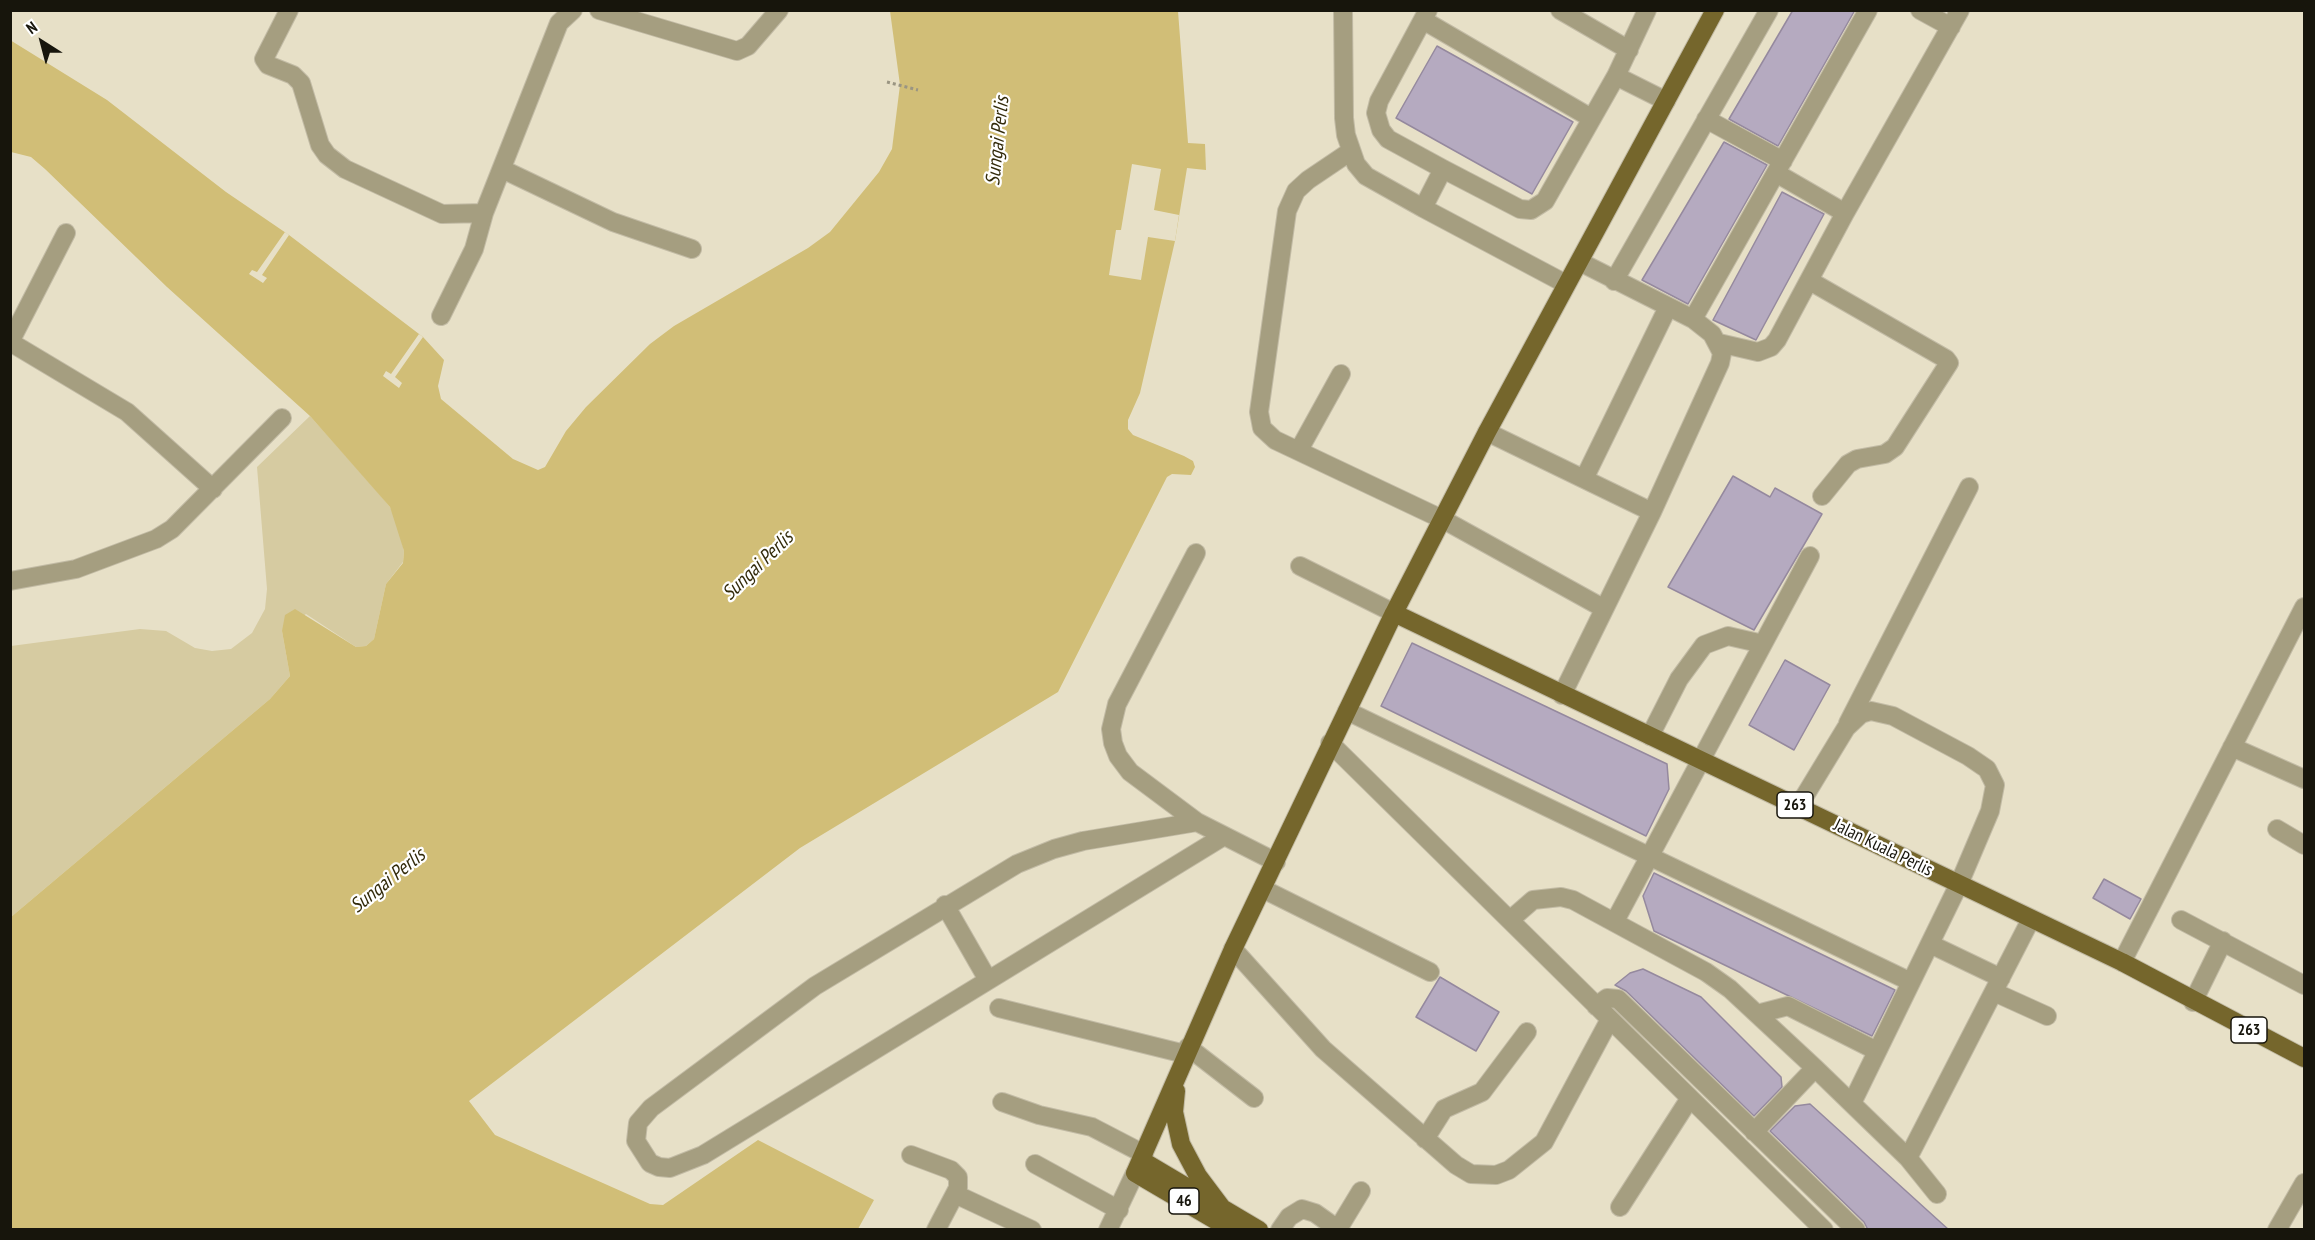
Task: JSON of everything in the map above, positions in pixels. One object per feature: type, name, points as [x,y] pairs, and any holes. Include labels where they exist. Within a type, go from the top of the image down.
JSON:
[{"type":"main road","points":[[1140,1162],[1186,1050],[1330,743],[1394,613],[1444,520],[1487,432],[1715,10]]},
{"type":"main road","name":"Jalan Kuala Perlis","points":[[1394,613],[2122,962],[2193,1002],[2304,1058]]},
{"type":"main road","points":[[1178,1072],[1174,1112],[1181,1144],[1198,1176],[1222,1208]]},
{"type":"main road","name":"46","points":[[1140,1162],[1258,1230]]},
{"type":"main road","name":"46","points":[[1140,1162],[1232,1230]]},
{"type":"street","points":[[441,316],[469,261],[484,213],[560,23],[573,10]]},
{"type":"street","points":[[598,10],[738,51],[748,46],[779,10]]},
{"type":"street","points":[[1343,10],[1344,118],[1356,164],[1366,176],[1566,284]]},
{"type":"street","points":[[1560,10],[1629,50]]},
{"type":"street","points":[[1591,118],[1426,15],[1379,101],[1377,122],[1388,139],[1443,169],[1520,209],[1537,208],[1545,201],[1616,76],[1647,10]]},
{"type":"street","points":[[1614,281],[1769,10]]},
{"type":"street","points":[[1693,319],[1868,10]]},
{"type":"street","points":[[1920,10],[1951,27]]},
{"type":"street","points":[[1580,262],[1693,319],[1719,343],[1758,352],[1771,347],[1960,10]]},
{"type":"street","points":[[285,12],[265,56],[265,62],[293,75],[301,83],[320,145],[336,163],[442,214],[484,213]]},
{"type":"street","points":[[1616,76],[1666,101]]},
{"type":"street","points":[[1706,119],[1845,213]]},
{"type":"street","points":[[1351,151],[1308,180],[1296,191],[1287,211],[1259,412],[1262,428],[1268,435],[1444,520],[1603,608]]},
{"type":"street","points":[[502,169],[619,224],[692,249]]},
{"type":"street","points":[[1423,208],[1443,169]]},
{"type":"street","points":[[66,233],[10,342],[127,412],[213,489]]},
{"type":"street","points":[[1810,281],[1946,359],[1949,363],[1895,447],[1885,454],[1857,459],[1848,465],[1836,475],[1822,496]]},
{"type":"street","points":[[1584,479],[1668,307]]},
{"type":"street","points":[[1562,695],[1652,512],[1720,363],[1722,353],[1719,343]]},
{"type":"street","points":[[1299,450],[1341,374]]},
{"type":"street","points":[[10,581],[76,569],[156,539],[172,529],[282,418]]},
{"type":"street","points":[[1487,432],[1652,512]]},
{"type":"street","points":[[1798,807],[1846,728],[1969,487]]},
{"type":"street","points":[[1196,553],[1117,704],[1111,729],[1118,756],[1130,771],[1197,822],[1276,862]]},
{"type":"street","points":[[1616,921],[1810,556]]},
{"type":"street","points":[[1300,566],[1394,613]]},
{"type":"street","points":[[2122,962],[2232,747],[2303,615]]},
{"type":"street","points":[[1650,736],[1679,679],[1704,645],[1728,636],[1763,644]]},
{"type":"street","points":[[1347,711],[1911,982]]},
{"type":"street","points":[[1846,728],[1862,714],[1883,712],[1968,756],[1992,774],[1995,785],[1990,811],[1959,884],[1851,1103]]},
{"type":"street","points":[[1330,743],[1824,1230]]},
{"type":"street","points":[[2232,747],[2304,779]]},
{"type":"street","points":[[1197,822],[1083,841],[1054,849],[1017,864],[945,905],[815,986],[651,1108],[638,1123],[636,1141],[650,1163],[670,1168],[684,1164],[1224,836]]},
{"type":"street","points":[[2277,829],[2304,845]]},
{"type":"street","points":[[1263,889],[1430,972]]},
{"type":"street","points":[[1510,920],[1533,900],[1561,897],[1573,900],[1616,921],[1706,972],[1757,1014],[1815,1068],[1908,1158],[1937,1194]]},
{"type":"street","points":[[945,905],[988,980]]},
{"type":"street","points":[[1908,1158],[2031,919]]},
{"type":"street","points":[[2181,920],[2304,985]]},
{"type":"street","points":[[2193,1002],[2223,941]]},
{"type":"street","points":[[1930,944],[2048,1016]]},
{"type":"street","points":[[1233,949],[1323,1049],[1456,1166],[1472,1174],[1496,1175],[1522,1163],[1544,1142],[1610,1019]]},
{"type":"street","points":[[1596,1006],[1607,998],[1618,999],[1856,1230]]},
{"type":"street","points":[[1757,1014],[1788,1006],[1877,1051]]},
{"type":"street","points":[[999,1008],[1186,1050],[1254,1098]]},
{"type":"street","points":[[1425,1139],[1444,1109],[1482,1092],[1527,1032]]},
{"type":"street","points":[[1754,1132],[1815,1068]]},
{"type":"street","points":[[1620,1207],[1690,1098]]},
{"type":"street","points":[[1002,1102],[1039,1115],[1092,1127],[1140,1162],[1108,1230]]},
{"type":"street","points":[[910,1155],[951,1170],[959,1182],[936,1230]]},
{"type":"street","points":[[1035,1164],[1119,1210]]},
{"type":"street","points":[[2277,1230],[2304,1183]]},
{"type":"street","points":[[1281,1230],[1289,1216],[1302,1209],[1315,1213],[1339,1229],[1361,1191]]},
{"type":"street","points":[[955,1194],[1032,1230]]},
{"type":"path","points":[[887,82],[918,90]]},
{"type":"shaded area","points":[[310,416],[390,507],[397,522],[404,551],[403,562],[386,584],[374,639],[366,646],[356,647],[306,614],[282,631],[290,676],[270,699],[11,917],[11,646],[140,629],[166,631],[195,648],[212,651],[231,649],[252,633],[265,609],[267,589],[257,467]]},
{"type":"water","name":"Sungai Perlis","points":[[890,11],[1178,11],[1188,143],[1205,144],[1206,170],[1187,168],[1175,241],[1140,393],[1128,420],[1128,429],[1133,435],[1193,461],[1195,467],[1191,475],[1172,474],[1167,477],[1058,692],[800,848],[469,1101],[495,1135],[650,1204],[663,1205],[758,1140],[874,1200],[858,1229],[11,1229],[11,917],[270,699],[290,676],[282,631],[285,615],[295,609],[356,647],[366,646],[374,639],[386,584],[403,563],[404,551],[390,507],[310,416],[167,287],[45,169],[31,157],[11,152],[10,40],[107,100],[226,192],[289,235],[423,337],[444,360],[438,386],[441,399],[513,459],[538,470],[545,467],[566,431],[586,407],[650,344],[674,326],[808,248],[830,232],[879,172],[892,149],[900,85]]},
{"type":"pier","points":[[1132,164],[1161,169],[1154,210],[1179,215],[1175,241],[1148,237],[1141,280],[1109,275],[1116,230],[1121,230]]},
{"type":"pier","points":[[285,232],[289,235],[262,275],[267,278],[263,283],[249,274],[252,270],[257,272]]},
{"type":"pier","points":[[419,334],[423,337],[395,377],[402,383],[399,388],[383,376],[386,371],[391,374]]},
{"type":"building","points":[[1793,10],[1855,10],[1778,146],[1729,119]]},
{"type":"building","points":[[1437,46],[1573,122],[1532,194],[1396,118]]},
{"type":"building","points":[[1724,142],[1767,165],[1688,304],[1642,280]]},
{"type":"building","points":[[1782,192],[1824,214],[1756,340],[1713,320]]},
{"type":"building","points":[[1733,476],[1770,497],[1775,488],[1822,514],[1754,630],[1668,587]]},
{"type":"building","points":[[1412,643],[1667,764],[1669,789],[1646,836],[1381,706]]},
{"type":"building","points":[[1785,660],[1830,685],[1794,750],[1749,725]]},
{"type":"building","points":[[1654,873],[1895,990],[1872,1036],[1654,931],[1643,896]]},
{"type":"building","points":[[2104,879],[2141,899],[2130,919],[2093,898]]},
{"type":"building","points":[[1643,969],[1701,997],[1781,1077],[1782,1087],[1754,1116],[1626,991],[1615,985],[1630,973]]},
{"type":"building","points":[[1440,977],[1499,1012],[1476,1051],[1416,1017]]},
{"type":"building","points":[[1810,1104],[1949,1230],[1868,1230],[1864,1222],[1770,1131],[1795,1106]]}]
